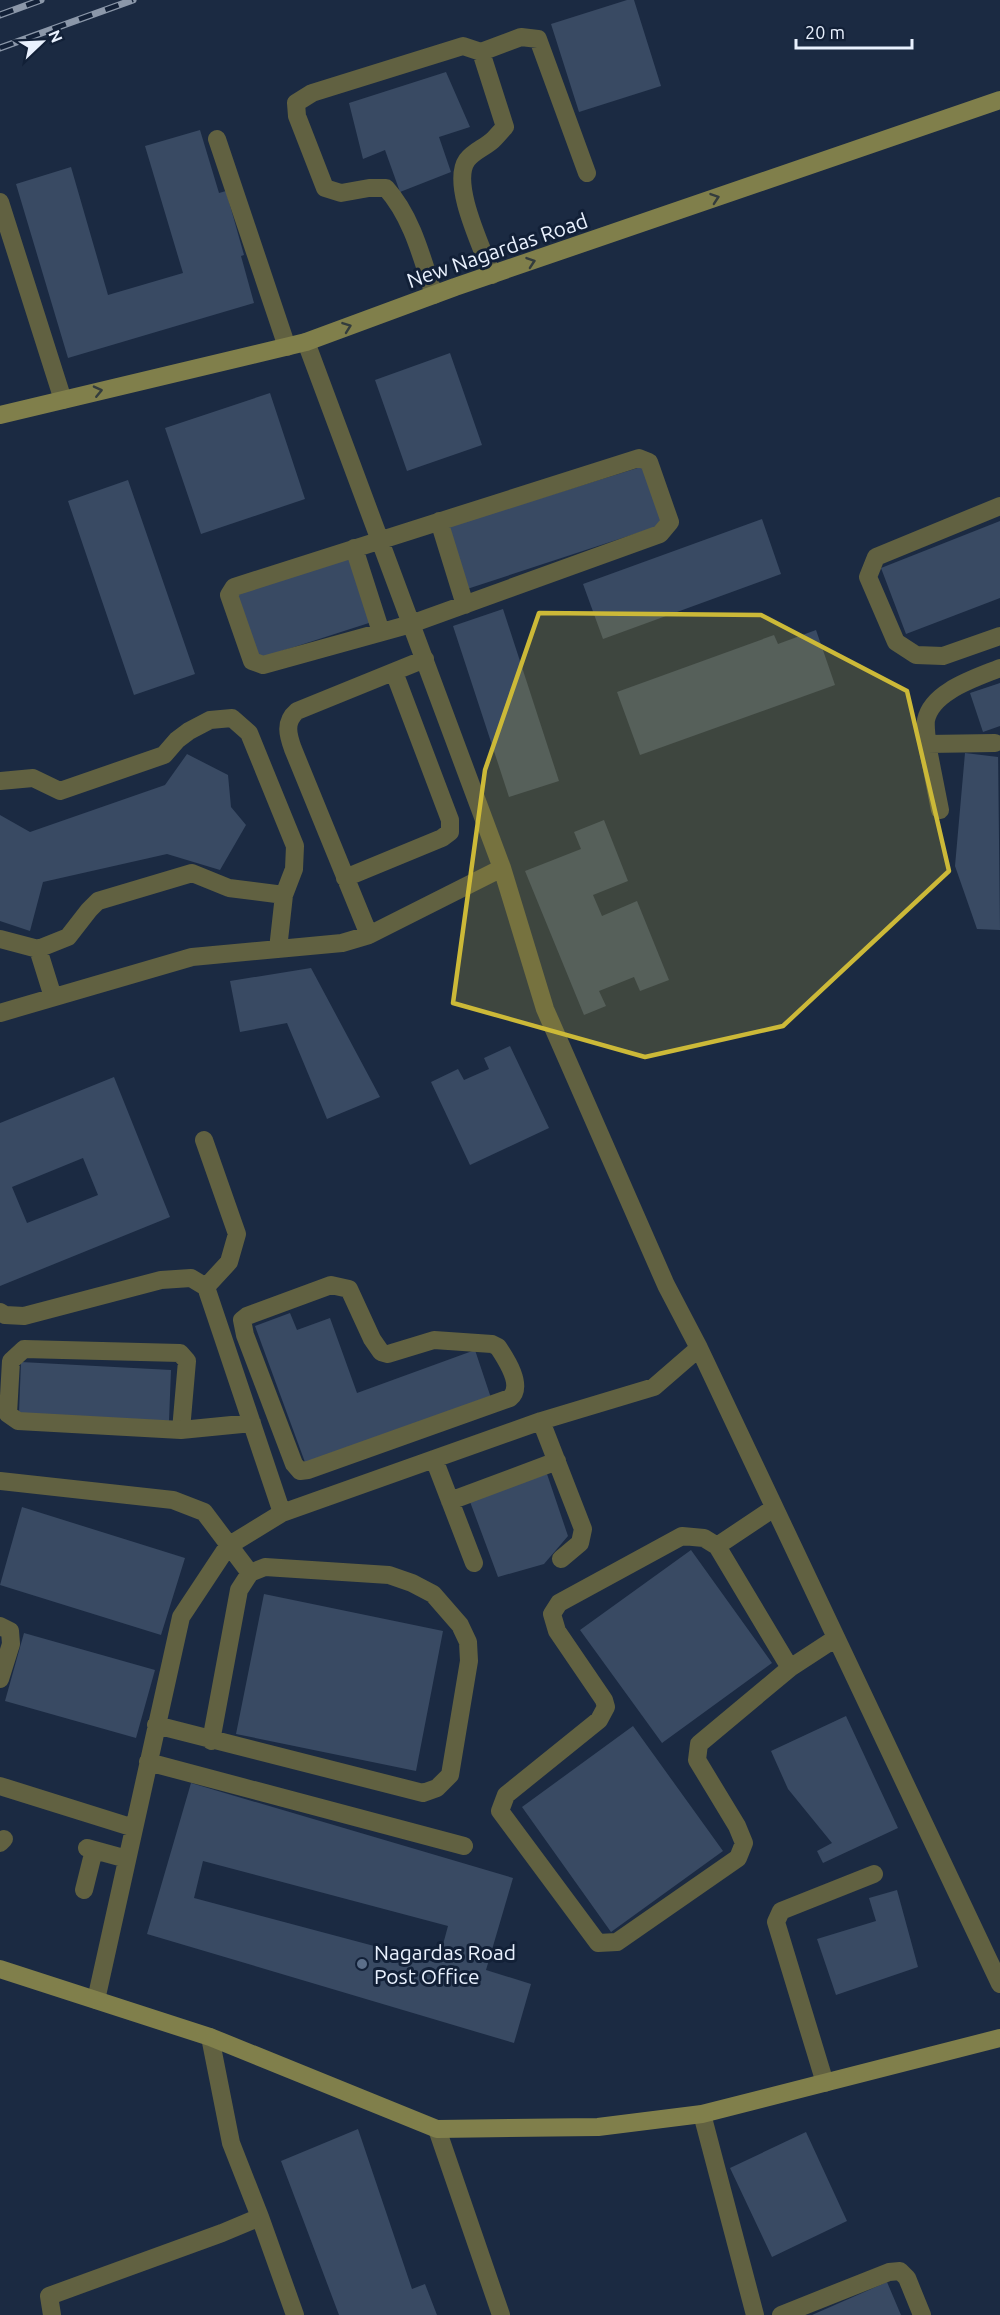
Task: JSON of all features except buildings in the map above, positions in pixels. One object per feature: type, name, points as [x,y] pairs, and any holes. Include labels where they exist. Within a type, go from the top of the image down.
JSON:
[{"type":"main road","name":"New Nagardas Road","points":[[0,415],[306,342],[434,295],[1000,100]]},
{"type":"main road","points":[[0,1969],[210,2037],[437,2129],[598,2127],[702,2114],[1000,2038]]},
{"type":"street","points":[[434,295],[416,240],[399,202],[386,188],[369,188],[340,193],[325,188],[297,116],[296,104],[312,93],[463,46],[481,52],[520,37],[538,39],[587,173]]},
{"type":"street","points":[[481,52],[505,127],[491,142],[478,149],[466,162],[461,178],[463,193],[492,275]]},
{"type":"street","points":[[216,139],[287,347]]},
{"type":"street","points":[[0,202],[63,400]]},
{"type":"street","points":[[306,342],[502,868],[545,1009],[666,1285],[699,1348],[1000,1984]]},
{"type":"street","points":[[639,458],[649,462],[670,522],[660,534],[411,624],[263,665],[252,661],[229,595],[234,587],[439,521],[639,458]]},
{"type":"street","points":[[1000,506],[876,557],[868,577],[896,642],[916,655],[943,656],[1000,636]]},
{"type":"street","points":[[439,521],[465,605]]},
{"type":"street","points":[[354,548],[381,632]]},
{"type":"street","points":[[367,587],[394,578]]},
{"type":"street","points":[[369,935],[293,749],[288,725],[291,716],[297,711],[425,659]]},
{"type":"street","points":[[940,810],[927,744],[926,720],[934,703],[963,683],[1000,668]]},
{"type":"street","points":[[345,878],[442,838],[450,832],[450,820],[438,764],[394,672]]},
{"type":"street","points":[[0,780],[33,778],[60,791],[164,755],[177,740],[189,731],[210,720],[232,718],[249,733],[296,846],[294,869],[284,895],[278,949]]},
{"type":"street","points":[[927,744],[995,743]]},
{"type":"street","points":[[0,1013],[192,957],[342,943],[369,935],[502,868]]},
{"type":"street","points":[[0,939],[38,949],[68,937],[98,901],[192,873],[228,888],[284,895]]},
{"type":"street","points":[[38,949],[53,997]]},
{"type":"street","points":[[204,1140],[237,1234],[229,1262],[206,1287]]},
{"type":"street","points":[[0,1312],[5,1315],[24,1316],[161,1280],[191,1278],[206,1287],[282,1513]]},
{"type":"street","points":[[331,1285],[338,1285],[349,1289],[353,1295],[372,1339],[381,1352],[388,1354],[434,1340],[492,1344],[498,1347],[516,1385],[514,1395],[510,1398],[326,1464],[303,1471],[296,1468],[245,1335],[242,1320],[247,1316],[331,1285]]},
{"type":"street","points":[[96,2000],[181,1617],[228,1546],[282,1513],[541,1421],[654,1387],[699,1348]]},
{"type":"street","points":[[181,1430],[187,1360],[180,1353],[24,1349],[12,1361],[8,1414],[18,1421],[181,1430],[252,1423]]},
{"type":"street","points":[[541,1421],[583,1529],[579,1543],[561,1559]]},
{"type":"street","points":[[409,1433],[450,1501],[474,1563]]},
{"type":"street","points":[[450,1501],[557,1461]]},
{"type":"street","points":[[326,1464],[337,1493]]},
{"type":"street","points":[[0,1481],[174,1500],[204,1512],[250,1573]]},
{"type":"street","points":[[717,1546],[774,1508]]},
{"type":"street","points":[[790,1668],[717,1546],[704,1538],[682,1536],[559,1603],[552,1614],[557,1631],[606,1707],[599,1720],[506,1795],[500,1811],[597,1943],[618,1942],[738,1858],[744,1843],[737,1826],[698,1760],[699,1744],[790,1668],[836,1638]]},
{"type":"street","points":[[156,1725],[211,1741],[423,1793],[437,1788],[450,1775],[469,1661],[468,1642],[460,1625],[432,1594],[389,1575],[266,1567],[250,1573],[239,1590],[211,1741]]},
{"type":"street","points":[[0,1626],[10,1631],[12,1639],[0,1679]]},
{"type":"street","points":[[148,1762],[464,1846]]},
{"type":"street","points":[[0,1786],[134,1828]]},
{"type":"street","points":[[84,1890],[90,1849],[127,1859]]},
{"type":"street","points":[[825,2083],[776,1922],[781,1911],[874,1874]]},
{"type":"street","points":[[210,2037],[231,2143],[295,2315]]},
{"type":"street","points":[[702,2114],[755,2315]]},
{"type":"street","points":[[437,2129],[501,2315]]},
{"type":"street","points":[[52,2315],[49,2296],[260,2217]]},
{"type":"street","points":[[781,2315],[889,2272],[900,2271],[907,2278],[922,2315]]},
{"type":"highlighted area","points":[[539,613],[761,615],[907,691],[949,871],[783,1026],[645,1057],[453,1003],[485,770]]},
{"type":"railway","points":[[0,15],[41,0]]},
{"type":"railway","points":[[0,48],[133,0]]},
{"type":"place","name":"Nagardas Road Post Office","points":[[362,1964]]}]
